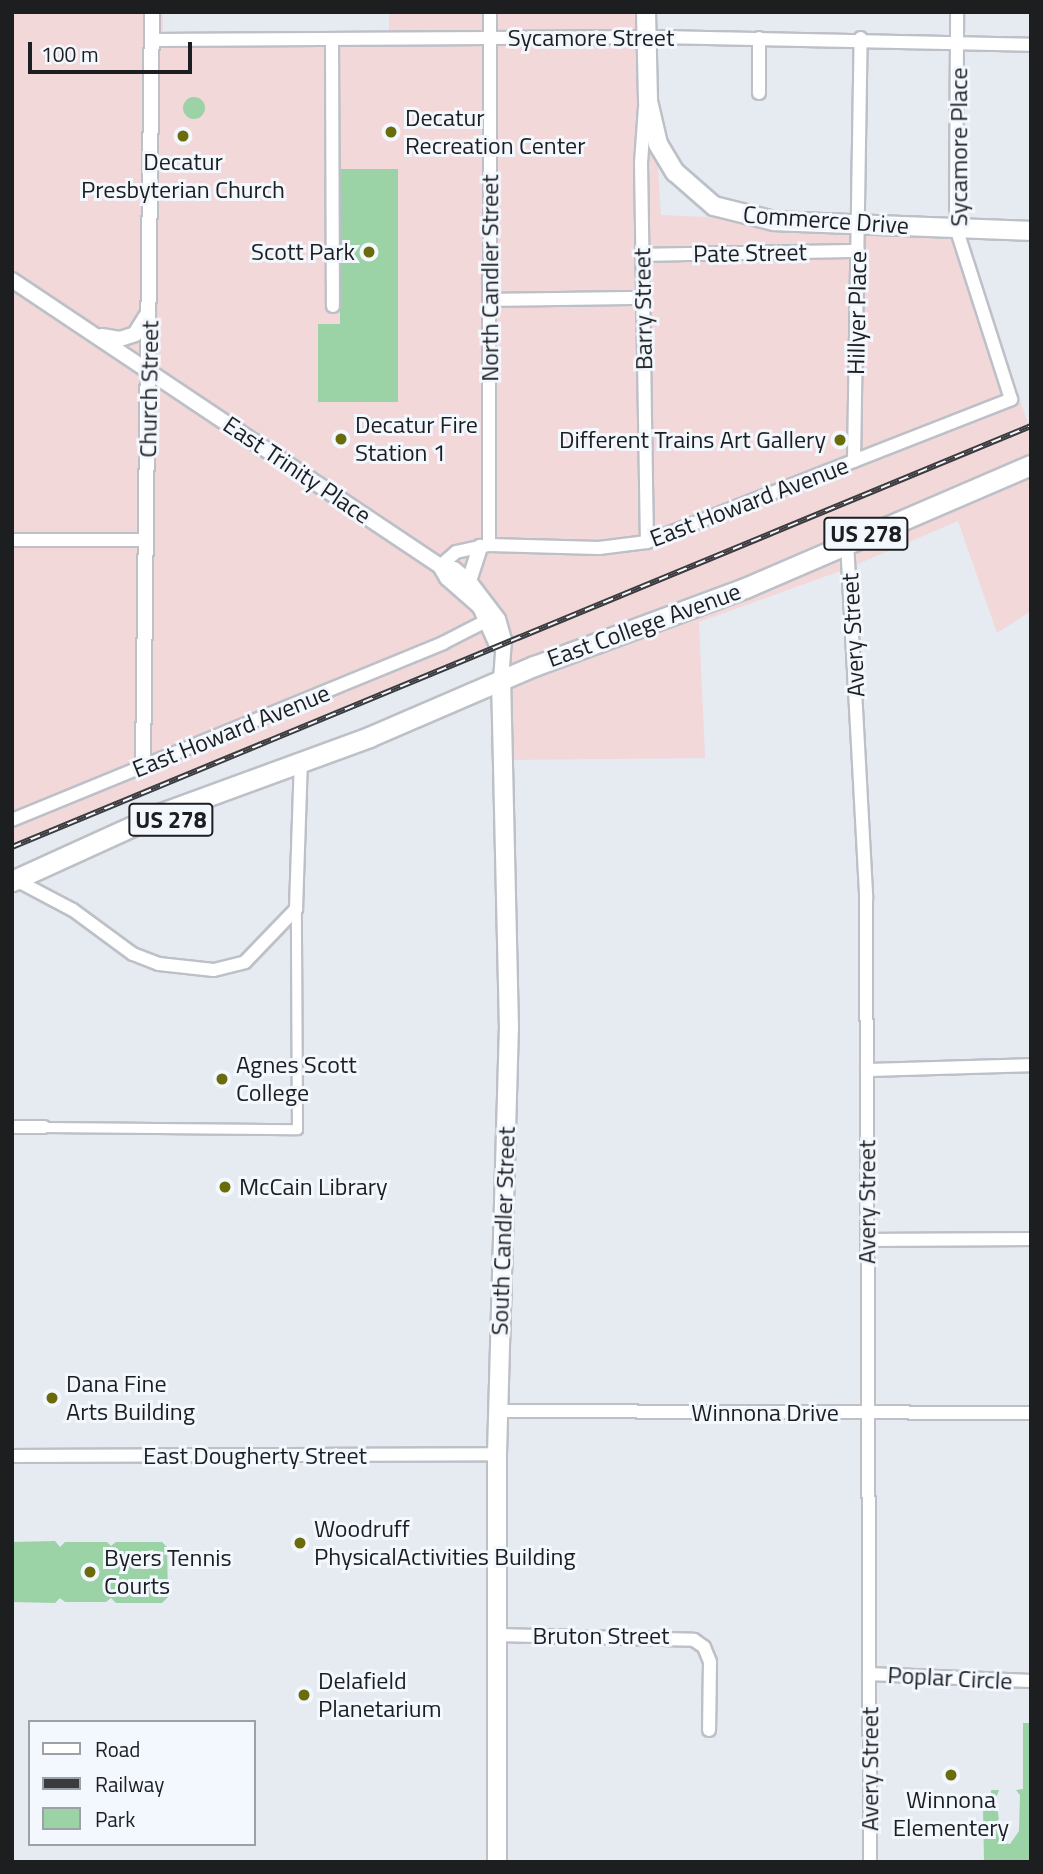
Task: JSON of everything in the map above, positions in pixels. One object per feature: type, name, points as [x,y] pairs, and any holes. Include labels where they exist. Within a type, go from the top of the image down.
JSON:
[{"type":"main road","name":"Commerce Drive","points":[[646,12],[650,119],[658,144],[675,172],[697,194],[714,206],[751,218],[1031,231]]},
{"type":"main road","name":"East College Avenue","points":[[14,881],[83,851],[157,827],[255,779],[501,680],[745,588],[1031,465]]},
{"type":"main road","name":"South Candler Street","points":[[497,1862],[497,1454],[509,1029],[501,680]]},
{"type":"street","name":"Church Street","points":[[143,767],[150,370],[152,12]]},
{"type":"street","name":"North Candler Street","points":[[484,546],[491,300],[489,12]]},
{"type":"street","name":"Sycamore Place","points":[[957,12],[956,228],[1011,399]]},
{"type":"street","points":[[759,38],[759,93]]},
{"type":"street","name":"Sycamore Street","points":[[152,40],[861,38],[1031,45]]},
{"type":"street","name":"Hillyer Place","points":[[854,461],[861,38]]},
{"type":"street","points":[[332,40],[333,306]]},
{"type":"street","name":"Barry Street","points":[[647,75],[641,163],[647,542]]},
{"type":"street","name":"Pate Street","points":[[642,255],[858,251]]},
{"type":"street","name":"East Trinity Place","points":[[12,280],[442,568],[454,569],[470,581],[498,619],[501,646]]},
{"type":"street","points":[[491,300],[642,298]]},
{"type":"street","points":[[92,332],[116,339],[129,337],[140,329],[150,308]]},
{"type":"street","name":"East Howard Avenue","points":[[442,568],[456,552],[484,546],[599,548],[647,542],[1011,399]]},
{"type":"street","points":[[12,540],[147,540]]},
{"type":"street","name":"Avery Street","points":[[847,542],[866,898],[870,1862]]},
{"type":"street","points":[[470,581],[484,546]]},
{"type":"street","name":"East Trinity Place","points":[[442,568],[447,579],[483,614]]},
{"type":"street","points":[[483,614],[501,646]]},
{"type":"street","name":"East Howard Avenue","points":[[12,820],[443,643],[483,614]]},
{"type":"street","name":"South Candler Street","points":[[501,646],[501,680]]},
{"type":"street","points":[[12,1127],[297,1129],[296,909],[301,762]]},
{"type":"street","points":[[14,881],[73,909],[133,954],[192,970],[232,968],[245,962],[296,909]]},
{"type":"street","points":[[867,1070],[1031,1065]]},
{"type":"street","points":[[867,1240],[1031,1239]]},
{"type":"street","name":"Winnona Drive","points":[[498,1411],[1031,1413]]},
{"type":"street","name":"East Dougherty Street","points":[[12,1456],[497,1454]]},
{"type":"street","name":"Bruton Street","points":[[496,1635],[694,1640],[704,1647],[710,1662],[709,1730]]},
{"type":"street","name":"Poplar Circle","points":[[869,1674],[1031,1681]]},
{"type":"shaded area","points":[[12,12],[163,12],[163,34],[389,37],[389,12],[648,12],[661,215],[956,228],[968,250],[1031,432],[1031,611],[997,633],[958,521],[846,569],[699,622],[705,758],[506,760],[506,641],[12,848]]},
{"type":"green space","points":[[194,97],[202,100],[205,108],[202,116],[194,119],[186,116],[183,108],[186,100]]},
{"type":"green space","name":"Scott Park","points":[[340,169],[398,169],[398,402],[318,402],[318,324],[340,324]]},
{"type":"green space","name":"Byers Tennis Courts","points":[[55,1541],[60,1547],[65,1542],[107,1542],[111,1546],[116,1542],[162,1542],[167,1547],[168,1597],[162,1603],[116,1603],[111,1598],[106,1602],[65,1602],[60,1598],[55,1603],[12,1602],[12,1542]]},
{"type":"green space","points":[[1023,1723],[1031,1723],[1031,1862],[984,1862],[983,1808],[991,1807],[991,1790],[999,1790],[996,1798],[1002,1843],[1010,1844],[1019,1831],[1020,1795],[1016,1790],[1023,1789]]},
{"type":"railway","points":[[12,847],[1031,426]]},
{"type":"place","name":"Decatur Recreation Center","points":[[391,132]]},
{"type":"place","name":"Decatur Presbyterian Church","points":[[183,136]]},
{"type":"place","name":"Scott Park","points":[[369,252]]},
{"type":"place","name":"Decatur Fire Station 1","points":[[341,439]]},
{"type":"place","name":"Different Trains Art Gallery","points":[[840,440]]},
{"type":"place","name":"Agnes Scott College","points":[[222,1079]]},
{"type":"place","name":"McCain Library","points":[[225,1187]]},
{"type":"place","name":"Dana Fine Arts Building","points":[[52,1398]]},
{"type":"place","name":"Woodruff PhysicalActivities Building","points":[[300,1543]]},
{"type":"place","name":"Byers Tennis Courts","points":[[90,1572]]},
{"type":"place","name":"Delafield Planetarium","points":[[304,1695]]},
{"type":"place","name":"Winnona Elementery","points":[[951,1775]]}]
